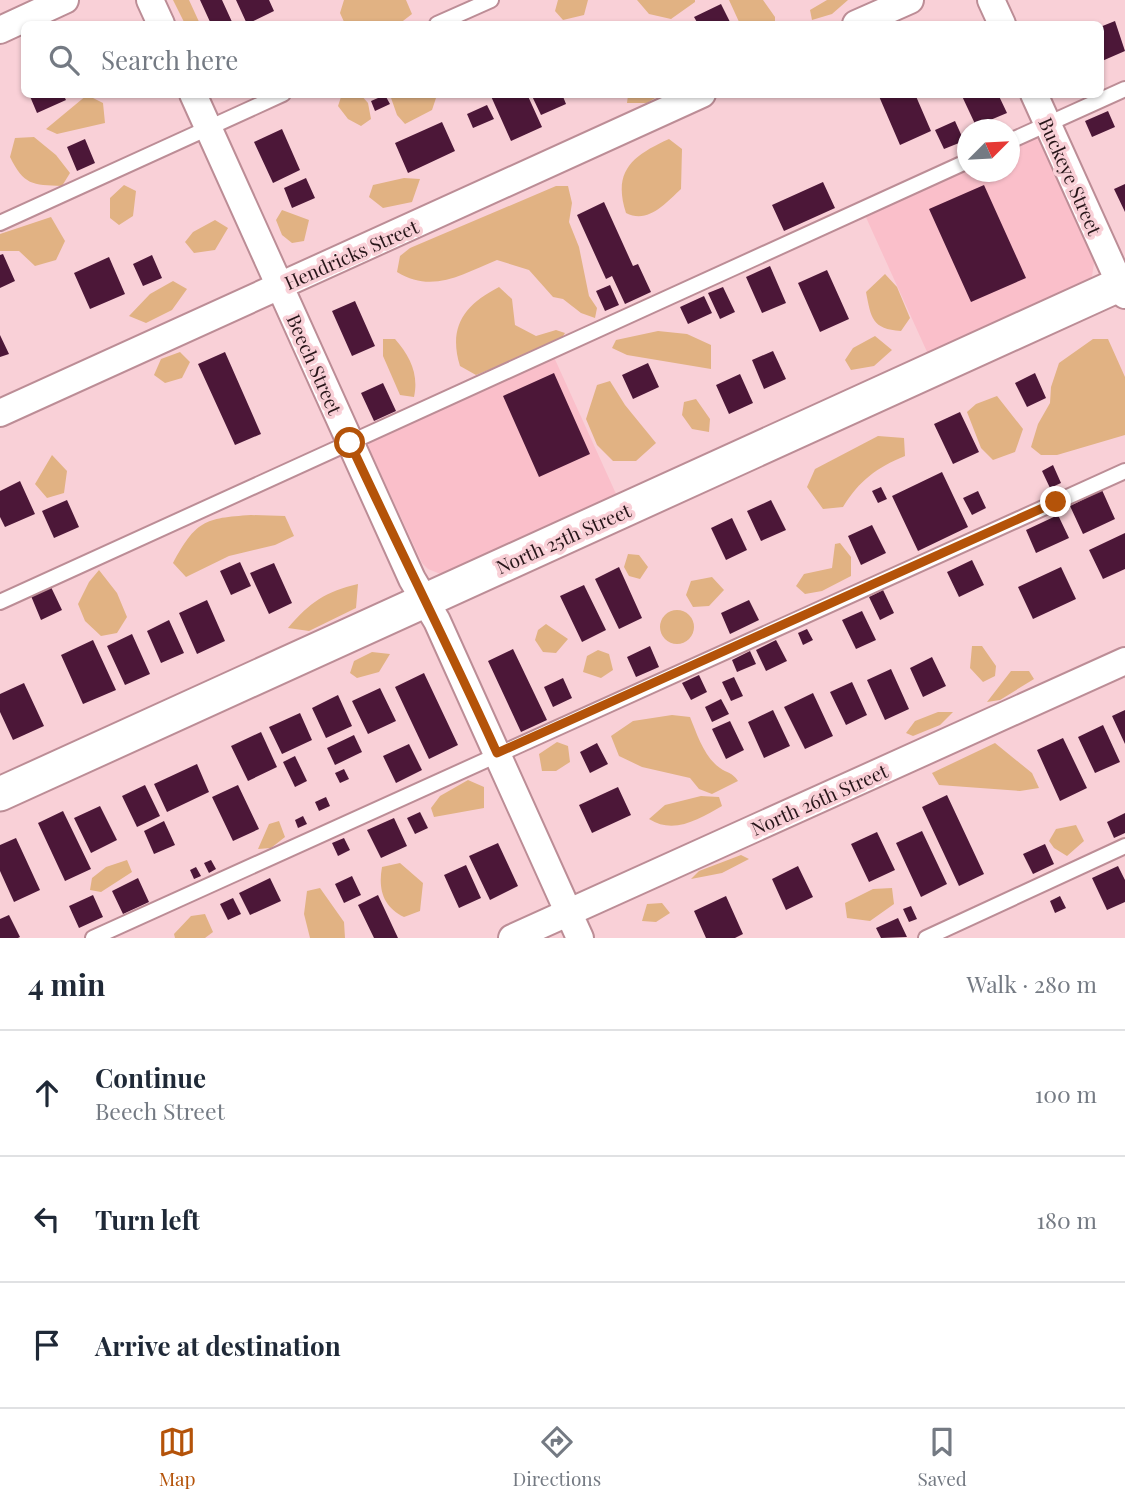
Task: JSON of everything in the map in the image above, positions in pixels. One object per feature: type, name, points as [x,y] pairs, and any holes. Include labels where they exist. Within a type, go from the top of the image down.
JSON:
[{"type":"street","points":[[0,30],[65,0]]},
{"type":"street","points":[[150,0],[160,21]]},
{"type":"street","points":[[863,21],[910,0]]},
{"type":"street","points":[[991,0],[1001,21]]},
{"type":"street","name":"Beech Street","points":[[194,98],[350,443],[437,621],[580,938]]},
{"type":"street","name":"Hendricks Street","points":[[0,413],[693,98]]},
{"type":"street","name":"Buckeye Street","points":[[1036,98],[1123,287]]},
{"type":"street","name":"North 25th Street","points":[[0,794],[1123,287]]},
{"type":"street","name":"North 26th Street","points":[[512,938],[1125,661]]},
{"type":"lane","points":[[444,21],[491,0]]},
{"type":"lane","points":[[1020,137],[1125,89]]},
{"type":"lane","points":[[0,223],[274,98]]},
{"type":"lane","points":[[0,602],[957,166]]},
{"type":"lane","points":[[93,938],[1125,471]]},
{"type":"lane","points":[[926,938],[1125,846]]},
{"type":"shaded area","points":[[173,0],[189,0],[199,21],[184,21]]},
{"type":"shaded area","points":[[344,0],[406,0],[412,14],[403,21],[344,21],[340,13]]},
{"type":"shaded area","points":[[558,0],[588,0],[584,15],[563,20],[555,11]]},
{"type":"shaded area","points":[[637,0],[695,2],[671,19],[649,14]]},
{"type":"shaded area","points":[[729,0],[763,0],[775,17],[775,21],[739,21]]},
{"type":"shaded area","points":[[827,0],[848,0],[832,14],[812,20],[810,10]]},
{"type":"shaded area","points":[[83,98],[93,98],[103,103],[105,123],[57,134],[46,129]]},
{"type":"shaded area","points":[[341,98],[364,98],[368,103],[371,119],[361,126],[348,119],[338,106]]},
{"type":"shaded area","points":[[391,98],[436,98],[432,110],[405,124],[397,115]]},
{"type":"shaded area","points":[[628,98],[655,98],[647,103],[627,103]]},
{"type":"shaded area","points":[[34,137],[56,155],[70,173],[62,186],[30,182],[15,166],[10,157],[15,138]]},
{"type":"shaded area","points":[[1034,137],[1039,140],[1095,257],[1092,276],[1086,283],[928,354],[864,213],[957,171],[957,182],[1020,182],[1020,143]]},
{"type":"shaded area","points":[[669,139],[682,149],[681,189],[656,211],[642,216],[626,213],[622,186],[629,166],[646,151]]},
{"type":"shaded area","points":[[404,178],[420,179],[412,202],[383,208],[369,197],[373,185]]},
{"type":"shaded area","points":[[124,185],[136,191],[133,216],[119,225],[110,218],[110,198]]},
{"type":"shaded area","points":[[556,186],[568,186],[572,203],[569,222],[579,247],[589,296],[597,308],[595,318],[581,313],[563,299],[553,297],[529,270],[497,260],[459,276],[435,282],[410,278],[397,272],[400,256],[410,248]]},
{"type":"shaded area","points":[[282,210],[309,220],[304,241],[292,243],[282,235],[276,220]]},
{"type":"shaded area","points":[[51,217],[65,241],[56,260],[35,266],[19,251],[0,251],[0,234]]},
{"type":"shaded area","points":[[215,220],[228,228],[215,250],[194,253],[185,242],[193,232]]},
{"type":"shaded area","points":[[885,274],[897,287],[910,318],[901,331],[879,325],[870,309],[866,292]]},
{"type":"shaded area","points":[[173,281],[187,289],[172,310],[146,323],[129,316],[150,294]]},
{"type":"shaded area","points":[[499,287],[512,299],[515,325],[536,336],[556,330],[565,333],[560,341],[476,375],[460,366],[456,340],[458,329],[476,301]]},
{"type":"shaded area","points":[[658,331],[687,334],[711,345],[711,369],[627,355],[612,348],[616,340]]},
{"type":"shaded area","points":[[875,336],[892,350],[874,366],[851,370],[845,360],[853,348]]},
{"type":"shaded area","points":[[383,339],[395,339],[409,359],[414,373],[414,397],[400,395],[383,356]]},
{"type":"shaded area","points":[[1093,339],[1108,339],[1125,377],[1125,435],[1057,455],[1041,455],[1031,447],[1038,424],[1050,403],[1051,387],[1059,363]]},
{"type":"shaded area","points":[[180,352],[190,362],[182,378],[165,383],[154,375],[161,359]]},
{"type":"shaded area","points":[[553,355],[617,496],[443,575],[428,569],[422,563],[368,446],[370,439]]},
{"type":"shaded area","points":[[610,381],[625,405],[656,443],[636,461],[613,461],[597,445],[586,419],[597,385]]},
{"type":"shaded area","points":[[997,396],[1023,429],[1015,452],[993,460],[981,448],[967,412],[976,404]]},
{"type":"shaded area","points":[[696,399],[710,419],[709,432],[692,429],[682,415],[684,402]]},
{"type":"shaded area","points":[[878,436],[904,438],[905,456],[885,465],[870,476],[843,507],[823,509],[807,487],[815,469]]},
{"type":"shaded area","points":[[52,455],[67,471],[64,493],[47,498],[35,484]]},
{"type":"shaded area","points":[[285,516],[294,536],[275,545],[229,556],[186,577],[173,563],[188,538],[203,524],[222,518]]},
{"type":"shaded area","points":[[840,543],[851,557],[851,576],[822,591],[805,594],[796,586],[804,574],[832,568],[835,544]]},
{"type":"shaded area","points":[[628,554],[639,555],[648,567],[640,579],[629,576],[624,567]]},
{"type":"shaded area","points":[[99,570],[117,593],[127,617],[117,633],[101,636],[85,621],[78,604],[89,582]]},
{"type":"shaded area","points":[[712,577],[724,590],[709,606],[693,607],[686,595],[691,581]]},
{"type":"shaded area","points":[[358,584],[356,608],[309,631],[288,628],[319,599]]},
{"type":"shaded area","points":[[677,610],[689,615],[694,627],[689,639],[677,644],[665,639],[660,627],[665,615]]},
{"type":"shaded area","points":[[546,624],[568,639],[556,653],[543,652],[535,640],[538,630]]},
{"type":"shaded area","points":[[972,646],[982,646],[996,666],[995,676],[983,682],[970,668]]},
{"type":"shaded area","points":[[598,650],[609,654],[613,670],[601,678],[583,672],[587,656]]},
{"type":"shaded area","points":[[372,652],[390,654],[379,672],[357,678],[350,673],[354,661]]},
{"type":"shaded area","points":[[1011,671],[1029,671],[1034,679],[1000,700],[987,702]]},
{"type":"shaded area","points":[[938,712],[953,712],[940,725],[913,736],[906,733],[915,721]]},
{"type":"shaded area","points":[[672,715],[690,717],[710,758],[738,781],[712,794],[699,789],[690,778],[642,767],[619,756],[611,736],[633,721]]},
{"type":"shaded area","points":[[557,742],[568,746],[570,762],[556,771],[542,771],[539,754]]},
{"type":"shaded area","points":[[995,743],[1032,773],[1039,788],[1020,791],[939,785],[932,773]]},
{"type":"shaded area","points":[[468,780],[484,787],[484,808],[434,817],[431,808],[440,796]]},
{"type":"shaded area","points":[[701,796],[719,797],[722,806],[695,820],[677,825],[658,824],[649,819],[665,805]]},
{"type":"shaded area","points":[[279,821],[285,837],[271,848],[258,849],[269,824]]},
{"type":"shaded area","points":[[1076,825],[1084,841],[1067,856],[1054,848],[1049,841],[1056,829]]},
{"type":"shaded area","points":[[741,855],[749,859],[722,873],[691,879],[699,871]]},
{"type":"shaded area","points":[[127,860],[132,872],[101,892],[90,890],[92,878],[106,867]]},
{"type":"shaded area","points":[[400,863],[423,883],[420,911],[404,917],[387,903],[381,883],[382,867]]},
{"type":"shaded area","points":[[320,888],[344,922],[345,938],[310,938],[304,914],[307,891]]},
{"type":"shaded area","points":[[892,888],[894,904],[870,921],[847,918],[845,903],[873,889]]},
{"type":"shaded area","points":[[662,903],[670,913],[656,922],[642,921],[647,904]]},
{"type":"shaded area","points":[[205,914],[213,932],[205,938],[175,938],[174,934],[191,916]]},
{"type":"building","points":[[200,0],[222,0],[232,21],[210,21]]},
{"type":"building","points":[[236,0],[269,0],[274,11],[253,21],[246,21]]},
{"type":"building","points":[[721,4],[730,21],[696,21],[694,17]]},
{"type":"building","points":[[1115,21],[1125,51],[1104,60],[1104,25]]},
{"type":"building","points":[[31,98],[66,100],[37,113]]},
{"type":"building","points":[[387,98],[390,104],[375,111],[371,101]]},
{"type":"building","points":[[492,98],[529,98],[542,127],[511,141]]},
{"type":"building","points":[[533,98],[564,98],[566,104],[541,115]]},
{"type":"building","points":[[880,98],[917,98],[931,131],[900,145]]},
{"type":"building","points":[[963,98],[1000,98],[1007,113],[993,119],[973,119]]},
{"type":"building","points":[[487,105],[494,119],[473,128],[467,114]]},
{"type":"building","points":[[1108,111],[1115,127],[1092,137],[1085,121]]},
{"type":"building","points":[[955,121],[957,144],[944,149],[935,130]]},
{"type":"building","points":[[442,122],[455,151],[408,173],[395,143]]},
{"type":"building","points":[[282,129],[300,170],[273,183],[254,142]]},
{"type":"building","points":[[85,139],[95,163],[77,171],[67,147]]},
{"type":"building","points":[[306,178],[315,198],[292,208],[284,188]]},
{"type":"building","points":[[823,182],[835,208],[784,231],[772,205]]},
{"type":"building","points":[[1125,184],[1125,212],[1114,189]]},
{"type":"building","points":[[984,185],[1026,278],[971,302],[929,209]]},
{"type":"building","points":[[604,202],[633,266],[638,264],[651,292],[625,304],[612,276],[606,279],[577,215]]},
{"type":"building","points":[[3,254],[15,281],[0,288],[0,255]]},
{"type":"building","points":[[152,255],[162,278],[143,286],[133,264]]},
{"type":"building","points":[[109,257],[125,294],[90,309],[74,273]]},
{"type":"building","points":[[770,266],[786,303],[762,313],[746,277]]},
{"type":"building","points":[[827,270],[849,319],[820,332],[798,283]]},
{"type":"building","points":[[610,285],[619,305],[605,311],[596,291]]},
{"type":"building","points":[[723,287],[735,312],[720,319],[708,293]]},
{"type":"building","points":[[704,296],[712,313],[688,324],[680,307]]},
{"type":"building","points":[[355,301],[375,346],[352,356],[332,311]]},
{"type":"building","points":[[0,335],[9,354],[0,357]]},
{"type":"building","points":[[773,351],[786,379],[764,389],[752,360]]},
{"type":"building","points":[[225,352],[261,434],[235,445],[198,364]]},
{"type":"building","points":[[648,363],[659,387],[633,399],[622,375]]},
{"type":"building","points":[[554,373],[590,454],[539,477],[503,396]]},
{"type":"building","points":[[1035,373],[1046,398],[1027,407],[1015,383]]},
{"type":"building","points":[[740,374],[753,403],[729,414],[716,385]]},
{"type":"building","points":[[383,383],[396,411],[374,421],[361,393]]},
{"type":"building","points":[[960,412],[979,452],[953,464],[934,424]]},
{"type":"building","points":[[1053,465],[1061,483],[1050,488],[1042,471]]},
{"type":"building","points":[[942,472],[968,527],[918,551],[892,496]]},
{"type":"building","points":[[20,481],[35,514],[5,527],[0,517],[0,491]]},
{"type":"building","points":[[881,487],[887,499],[878,503],[872,491]]},
{"type":"building","points":[[1102,490],[1115,519],[1083,534],[1070,506]]},
{"type":"building","points":[[978,491],[986,508],[972,515],[963,498]]},
{"type":"building","points":[[67,500],[79,527],[54,538],[42,511]]},
{"type":"building","points":[[771,500],[786,530],[761,541],[747,511]]},
{"type":"building","points":[[1058,515],[1069,538],[1036,553],[1026,530]]},
{"type":"building","points":[[732,518],[747,550],[726,560],[711,528]]},
{"type":"building","points":[[872,525],[886,553],[861,565],[848,536]]},
{"type":"building","points":[[1125,533],[1125,569],[1103,579],[1089,550]]},
{"type":"building","points":[[972,560],[984,585],[959,597],[947,572]]},
{"type":"building","points":[[240,562],[251,586],[231,595],[220,571]]},
{"type":"building","points":[[274,563],[292,603],[269,614],[250,573]]},
{"type":"building","points":[[619,567],[642,618],[619,629],[595,579]]},
{"type":"building","points":[[1061,567],[1076,599],[1033,619],[1018,587]]},
{"type":"building","points":[[584,585],[606,630],[582,642],[560,596]]},
{"type":"building","points":[[51,587],[62,610],[41,620],[31,596]]},
{"type":"building","points":[[883,590],[894,613],[880,620],[869,597]]},
{"type":"building","points":[[207,600],[225,641],[197,654],[179,613]]},
{"type":"building","points":[[749,600],[759,620],[730,634],[721,613]]},
{"type":"building","points":[[862,611],[876,640],[856,649],[842,620]]},
{"type":"building","points":[[169,620],[184,653],[161,663],[147,631]]},
{"type":"building","points":[[807,629],[813,640],[803,645],[798,633]]},
{"type":"building","points":[[132,634],[150,674],[125,685],[107,646]]},
{"type":"building","points":[[93,640],[116,690],[83,704],[61,655]]},
{"type":"building","points":[[776,640],[787,661],[766,671],[756,650]]},
{"type":"building","points":[[650,646],[659,667],[636,677],[627,657]]},
{"type":"building","points":[[513,649],[547,720],[521,732],[488,661]]},
{"type":"building","points":[[750,651],[756,664],[737,672],[732,660]]},
{"type":"building","points":[[932,657],[946,686],[923,697],[910,668]]},
{"type":"building","points":[[891,669],[909,709],[885,720],[867,680]]},
{"type":"building","points":[[424,673],[458,745],[429,759],[395,687]]},
{"type":"building","points":[[699,675],[707,692],[691,700],[682,683]]},
{"type":"building","points":[[734,677],[743,696],[731,701],[722,682]]},
{"type":"building","points":[[563,678],[572,698],[553,707],[544,687]]},
{"type":"building","points":[[852,682],[867,715],[846,725],[830,692]]},
{"type":"building","points":[[24,683],[44,726],[13,740],[0,712],[0,694]]},
{"type":"building","points":[[380,688],[396,721],[368,734],[352,701]]},
{"type":"building","points":[[813,693],[833,736],[805,749],[784,707]]},
{"type":"building","points":[[338,695],[352,726],[326,738],[312,708]]},
{"type":"building","points":[[721,699],[729,714],[712,722],[705,707]]},
{"type":"building","points":[[773,710],[790,746],[764,758],[748,722]]},
{"type":"building","points":[[1125,710],[1125,744],[1112,716]]},
{"type":"building","points":[[300,713],[312,740],[282,754],[269,727]]},
{"type":"building","points":[[730,721],[744,750],[726,759],[712,729]]},
{"type":"building","points":[[1103,725],[1120,762],[1095,773],[1078,737]]},
{"type":"building","points":[[261,732],[277,767],[248,781],[231,746]]},
{"type":"building","points":[[354,735],[362,752],[335,765],[327,748]]},
{"type":"building","points":[[1063,738],[1087,788],[1060,801],[1037,750]]},
{"type":"building","points":[[597,743],[608,764],[590,773],[580,752]]},
{"type":"building","points":[[409,744],[422,770],[396,783],[383,756]]},
{"type":"building","points":[[295,756],[307,781],[295,787],[283,762]]},
{"type":"building","points":[[197,764],[209,792],[167,812],[154,784]]},
{"type":"building","points":[[344,769],[349,779],[340,783],[335,773]]},
{"type":"building","points":[[145,785],[160,816],[137,827],[122,796]]},
{"type":"building","points":[[238,785],[259,829],[233,841],[212,797]]},
{"type":"building","points":[[618,787],[631,815],[592,833],[579,805]]},
{"type":"building","points":[[947,795],[984,874],[959,886],[922,807]]},
{"type":"building","points":[[326,797],[330,806],[319,811],[315,802]]},
{"type":"building","points":[[100,806],[117,840],[91,853],[74,818]]},
{"type":"building","points":[[63,811],[91,869],[65,881],[38,823]]},
{"type":"building","points":[[420,812],[428,828],[415,834],[407,818]]},
{"type":"building","points":[[1125,813],[1125,833],[1114,838],[1107,822]]},
{"type":"building","points":[[303,816],[307,824],[298,828],[295,820]]},
{"type":"building","points":[[394,818],[407,846],[381,858],[367,830]]},
{"type":"building","points":[[164,821],[175,845],[154,854],[144,831]]},
{"type":"building","points":[[922,831],[947,884],[921,897],[896,843]]},
{"type":"building","points":[[877,832],[895,870],[869,882],[851,844]]},
{"type":"building","points":[[16,838],[40,890],[14,902],[0,871],[0,845]]},
{"type":"building","points":[[344,838],[350,850],[338,856],[332,843]]},
{"type":"building","points":[[498,843],[518,886],[490,900],[469,856]]},
{"type":"building","points":[[1045,844],[1054,864],[1033,874],[1023,854]]},
{"type":"building","points":[[211,860],[216,869],[209,873],[204,863]]},
{"type":"building","points":[[466,865],[481,898],[459,908],[444,875]]},
{"type":"building","points":[[798,866],[813,897],[786,910],[772,879]]},
{"type":"building","points":[[1118,866],[1125,880],[1125,902],[1107,910],[1092,878]]},
{"type":"building","points":[[196,867],[201,876],[194,879],[190,870]]},
{"type":"building","points":[[352,876],[361,895],[344,903],[335,884]]},
{"type":"building","points":[[138,878],[149,902],[123,914],[112,891]]},
{"type":"building","points":[[270,878],[281,901],[250,915],[239,893]]},
{"type":"building","points":[[93,895],[103,917],[79,928],[69,906]]},
{"type":"building","points":[[378,895],[398,938],[374,938],[358,905]]},
{"type":"building","points":[[726,896],[743,934],[735,938],[706,938],[694,911]]},
{"type":"building","points":[[1060,896],[1066,908],[1055,913],[1050,901]]},
{"type":"building","points":[[233,898],[241,914],[228,920],[220,904]]},
{"type":"building","points":[[911,906],[917,919],[909,922],[903,909]]},
{"type":"building","points":[[9,915],[20,937],[0,938],[0,919]]},
{"type":"building","points":[[898,918],[907,937],[881,938],[876,928]]},
{"type":"route","points":[[350,443],[412,579],[437,621],[497,753],[1056,502]]}]
